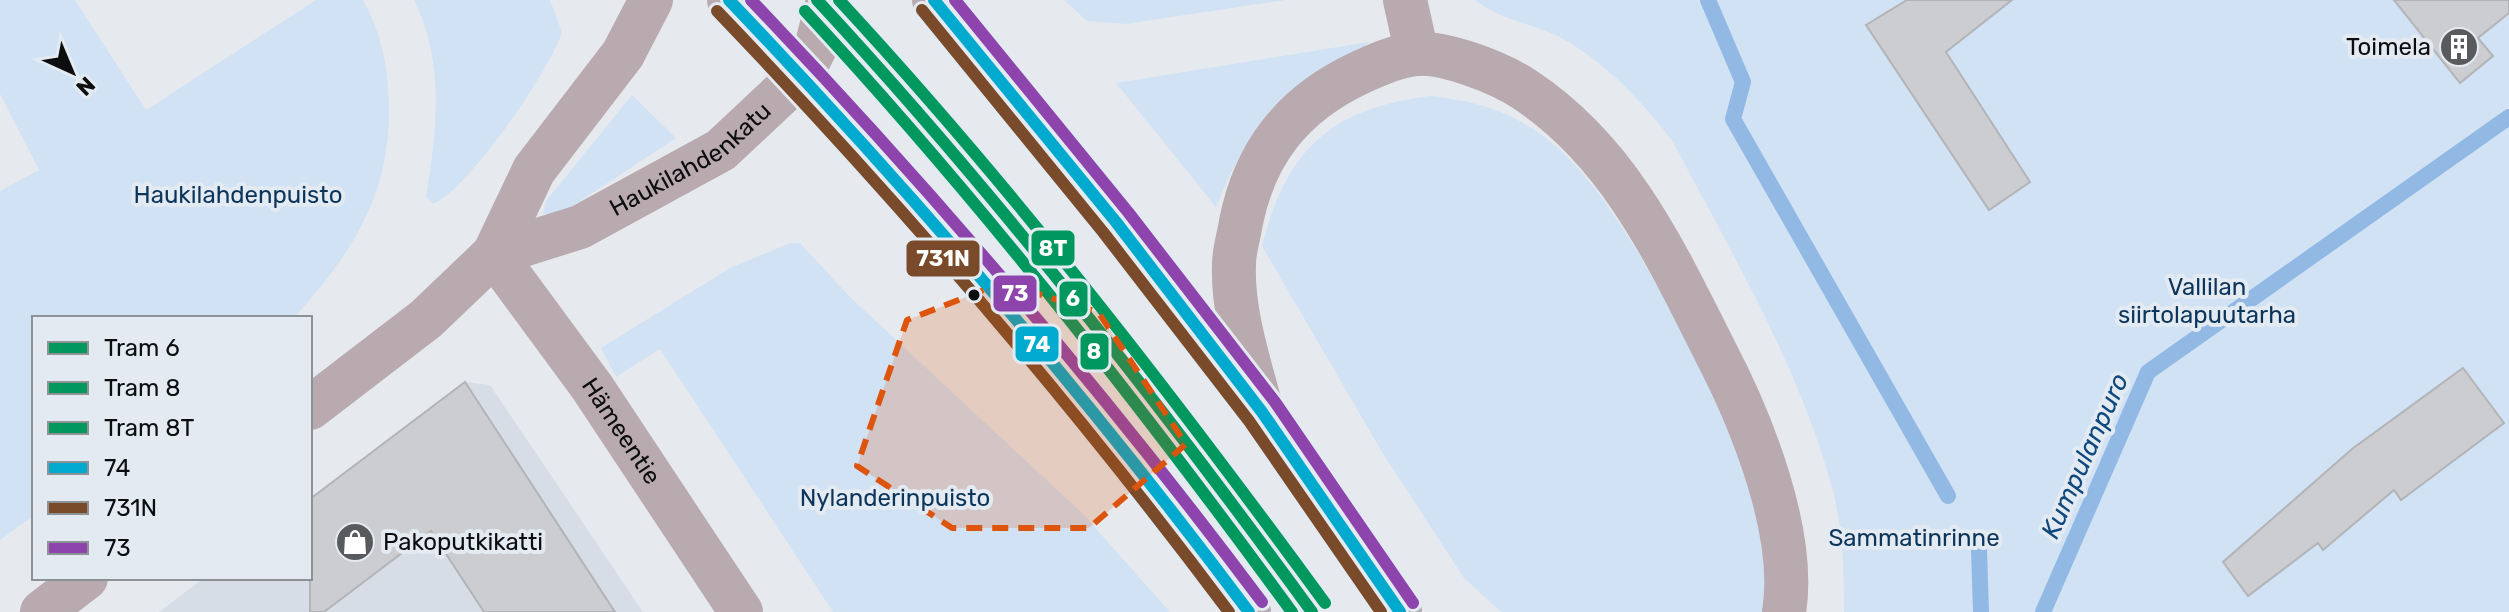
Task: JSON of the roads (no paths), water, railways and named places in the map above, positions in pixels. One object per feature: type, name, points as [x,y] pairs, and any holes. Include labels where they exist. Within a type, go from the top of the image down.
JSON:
[{"type":"main road","points":[[729,0],[873,151],[1054,359],[1164,496],[1249,612]]},
{"type":"main road","points":[[934,0],[1116,222],[1262,412],[1400,612]]},
{"type":"street","name":"Haukilahdenkatu","points":[[312,406],[426,319],[494,254],[534,170],[623,54],[651,0]]},
{"type":"street","name":"Haukilahdenkatu","points":[[494,254],[580,227],[721,150],[802,74],[817,44],[828,0]]},
{"type":"street","points":[[1405,0],[1417,54]]},
{"type":"street","points":[[1262,412],[1237,308],[1233,262],[1252,178],[1274,137],[1301,109],[1333,85],[1380,64],[1417,54],[1481,69],[1523,88],[1591,144],[1619,177],[1688,298],[1744,407],[1776,509],[1787,591],[1784,612]]},
{"type":"street","name":"Hämeentie","points":[[494,254],[592,387],[741,612]]},
{"type":"street","points":[[42,612],[83,580]]},
{"type":"waterway","points":[[1708,0],[1743,82],[1733,119],[1948,496]]},
{"type":"waterway","name":"Kumpulanpuro","points":[[2043,612],[2148,372],[2509,117]]},
{"type":"waterway","points":[[1979,550],[1981,612]]},
{"type":"tram line","name":"6","points":[[817,0],[948,147],[1074,299],[1312,612]]},
{"type":"tram line","name":"8T","points":[[839,0],[968,145],[1091,294],[1325,603]]},
{"type":"tram line","name":"8","points":[[805,11],[934,156],[1057,304],[1292,612]]},
{"type":"place","name":"Toimela","points":[[2459,47]]},
{"type":"place","name":"Pakoputkikatti","points":[[355,542]]},
{"type":"park label","name":"Haukilahdenpuisto","points":[[238,195]]},
{"type":"park label","name":"Vallilan siirtolapuutarha","points":[[2207,301]]},
{"type":"park label","name":"Nylanderinpuisto","points":[[895,498]]},
{"type":"park label","name":"Sammatinrinne","points":[[1914,538]]}]
